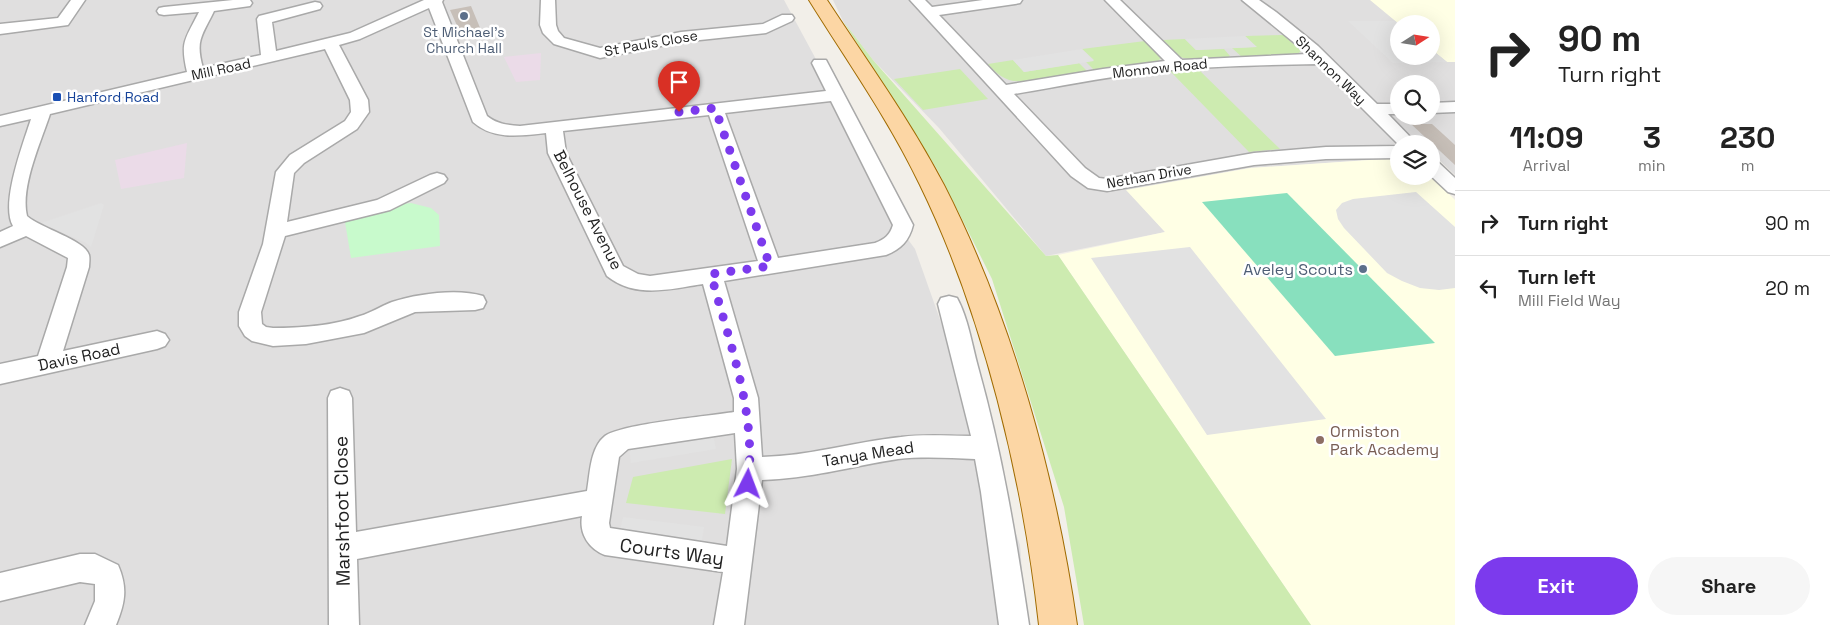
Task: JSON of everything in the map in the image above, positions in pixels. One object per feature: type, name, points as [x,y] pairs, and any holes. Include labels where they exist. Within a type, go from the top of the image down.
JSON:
[{"type":"main road","points":[[818,0],[917,157],[958,240],[991,330],[1026,448],[1053,582],[1058,625]]},
{"type":"street","points":[[0,29],[63,22],[78,0]]},
{"type":"street","name":"St Pauls Close","points":[[548,0],[548,25],[551,33],[559,41],[600,53],[681,37],[766,28],[787,18]]},
{"type":"street","points":[[923,6],[1015,0]]},
{"type":"street","points":[[1112,0],[1178,65]]},
{"type":"street","name":"Shannon Way","points":[[1249,0],[1280,22],[1398,135]]},
{"type":"street","points":[[435,1],[479,118],[486,125],[503,131],[554,127]]},
{"type":"street","name":"Mill Road","points":[[0,121],[330,43],[354,36],[435,1]]},
{"type":"street","points":[[164,11],[245,3]]},
{"type":"street","points":[[269,58],[264,19],[315,6]]},
{"type":"street","name":"Nethan Drive","points":[[923,6],[1086,179],[1095,184],[1119,184],[1204,167],[1271,158],[1335,153],[1390,152]]},
{"type":"street","points":[[196,74],[190,50],[192,41],[209,7]]},
{"type":"street","points":[[330,43],[359,100],[360,112],[351,125],[297,159],[285,172],[275,232],[250,312],[250,323],[254,332],[264,337],[277,339],[293,338],[362,325],[382,318],[395,310],[416,304],[475,302]]},
{"type":"street","name":"Monnow Road","points":[[1002,91],[1128,70],[1178,65],[1320,59]]},
{"type":"street","name":"Belhouse Avenue","points":[[820,63],[903,225],[901,235],[893,244],[879,250],[650,284],[627,280],[615,271],[557,154],[554,127],[836,95]]},
{"type":"street","points":[[1440,108],[1455,107]]},
{"type":"street","points":[[715,108],[770,266]]},
{"type":"street","points":[[1372,110],[1390,109]]},
{"type":"street","points":[[43,110],[17,190],[15,204],[17,217],[27,228],[71,249],[79,256],[78,267],[47,364]]},
{"type":"street","points":[[1440,174],[1455,188]]},
{"type":"street","points":[[275,232],[372,209],[436,179]]},
{"type":"street","points":[[0,240],[27,228]]},
{"type":"street","points":[[711,274],[746,398],[750,469],[729,625]]},
{"type":"street","points":[[949,304],[986,448],[995,492],[1014,625]]},
{"type":"street","name":"Davis Road","points":[[0,374],[157,340]]},
{"type":"street","name":"Marshfoot Close","points":[[340,398],[344,625]]},
{"type":"street","name":"Courts Way","points":[[739,561],[605,542],[598,535],[595,523],[607,453],[614,444],[625,440],[747,421]]},
{"type":"street","name":"Tanya Mead","points":[[750,469],[784,468],[900,448],[925,446],[986,448]]},
{"type":"street","points":[[344,548],[598,501]]},
{"type":"street","points":[[0,587],[80,568],[95,568],[108,575],[113,588],[109,607],[100,625]]},
{"type":"shaded area","points":[[0,0],[784,0],[818,63],[893,219],[915,249],[1020,545],[1026,625],[0,625]]},
{"type":"shaded area","points":[[833,0],[1455,0],[1455,175],[1440,161],[1440,135],[1390,135],[1390,159],[1250,168],[1127,190],[1165,232],[1046,256],[939,128],[873,60],[843,21]]},
{"type":"shaded area","points":[[1370,0],[1455,0],[1455,62],[1447,62],[1440,56],[1440,15],[1390,15],[1390,17]]},
{"type":"shaded area","points":[[1348,21],[1390,21],[1390,60]]},
{"type":"shaded area","points":[[1245,36],[1257,47],[1196,50],[1185,39]]},
{"type":"shaded area","points":[[1082,49],[1094,61],[1024,72],[1013,60]]},
{"type":"shaded area","points":[[541,53],[540,80],[516,82],[504,57]]},
{"type":"shaded area","points":[[1440,56],[1447,62],[1440,62]]},
{"type":"shaded area","points":[[187,143],[184,178],[121,189],[115,160]]},
{"type":"shaded area","name":"Ormiston Park Academy","points":[[1390,159],[1390,185],[1440,185],[1455,200],[1455,625],[1311,625],[1058,255],[1165,232],[1126,190],[1250,168]]},
{"type":"shaded area","points":[[1416,192],[1455,227],[1455,288],[1439,290],[1420,288],[1387,273],[1344,228],[1338,219],[1336,210],[1342,203],[1353,199]]},
{"type":"shaded area","points":[[101,203],[104,205],[91,247],[41,223]]},
{"type":"shaded area","points":[[1190,247],[1326,419],[1207,435],[1091,258]]},
{"type":"shaded area","points":[[713,434],[716,449],[631,463],[629,447]]},
{"type":"shaded area","points":[[623,517],[704,527],[701,546],[619,535]]},
{"type":"green space","points":[[843,21],[873,60],[1046,256],[1058,255],[1311,625],[1084,625],[1064,507],[992,279],[937,169]]},
{"type":"green space","points":[[1284,35],[1301,51],[1295,56],[1243,58],[1232,48],[1256,47],[1245,36]]},
{"type":"green space","points":[[1185,39],[1196,50],[1224,49],[1230,56],[1227,58],[1191,60],[1180,57],[1163,40]]},
{"type":"green space","points":[[1145,41],[1161,58],[1156,63],[1099,71],[1094,70],[1086,62],[1094,60],[1082,49]]},
{"type":"green space","points":[[1013,60],[1024,72],[1079,63],[1087,71],[1086,73],[1025,83],[1003,77],[988,64]]},
{"type":"green space","points":[[960,69],[988,99],[923,110],[894,79]]},
{"type":"green space","points":[[1198,69],[1280,149],[1249,152],[1170,71]]},
{"type":"green space","points":[[1287,193],[1435,343],[1335,356],[1202,202]]},
{"type":"green space","points":[[411,203],[431,208],[439,215],[440,246],[351,258],[345,222],[382,212],[402,204]]},
{"type":"green space","points":[[732,459],[725,514],[626,503],[633,477]]},
{"type":"building","name":"St Michael's Church Hall","points":[[471,6],[483,35],[463,39],[450,10]]},
{"type":"building","points":[[1412,125],[1433,125],[1455,145],[1455,165],[1440,151],[1440,135],[1423,135]]},
{"type":"place","name":"St Michael's Church Hall","points":[[464,16]]},
{"type":"place","name":"Hanford Road","points":[[57,97]]},
{"type":"place","name":"Aveley Scouts","points":[[1363,269]]},
{"type":"place","name":"Ormiston Park Academy","points":[[1320,440]]},
{"type":"route","points":[[679,112],[715,108],[770,266],[711,274],[746,398],[750,469],[748,484]]}]
